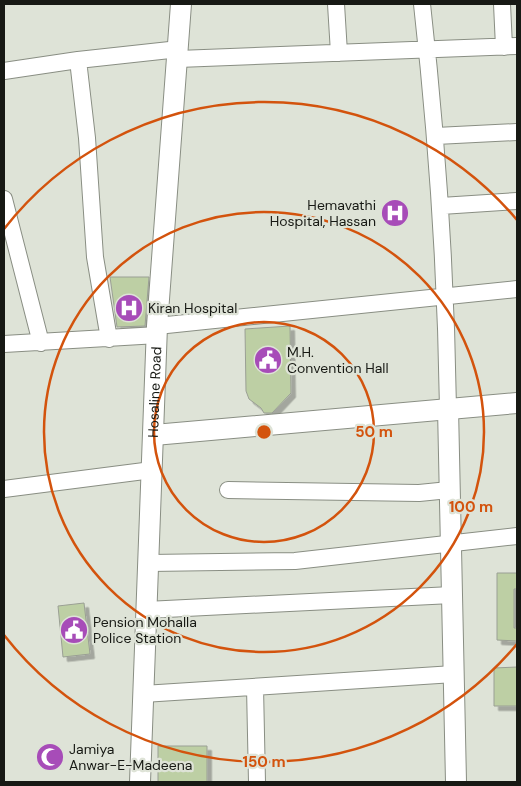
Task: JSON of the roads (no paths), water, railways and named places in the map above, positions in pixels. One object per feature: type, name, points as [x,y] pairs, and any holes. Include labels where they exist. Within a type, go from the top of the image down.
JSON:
[{"type":"street","name":"Hosaline Road","points":[[140,782],[142,694],[158,331],[181,4]]},
{"type":"street","points":[[336,4],[339,53]]},
{"type":"street","points":[[422,4],[436,136],[446,295],[456,782]]},
{"type":"street","points":[[4,71],[78,60],[178,54],[427,51],[511,46],[502,4]]},
{"type":"street","points":[[78,60],[87,138],[95,257],[109,339]]},
{"type":"street","points":[[436,136],[517,132]]},
{"type":"street","points":[[4,199],[40,343]]},
{"type":"street","points":[[441,206],[517,201]]},
{"type":"street","points":[[4,344],[109,339],[158,331],[446,295],[517,289]]},
{"type":"street","points":[[154,435],[517,403]]},
{"type":"street","points":[[4,489],[152,470]]},
{"type":"street","points":[[228,490],[419,493],[449,490]]},
{"type":"street","points":[[149,563],[295,561],[517,536]]},
{"type":"street","points":[[146,610],[452,594]]},
{"type":"street","points":[[142,694],[454,674]]},
{"type":"street","points":[[255,687],[257,782]]},
{"type":"place","name":"Hemavathi Hospital, Hassan","points":[[395,213]]},
{"type":"place","name":"Kiran Hospital","points":[[129,308]]},
{"type":"place","name":"M.H. Convention Hall","points":[[268,360]]},
{"type":"place","name":"Pension Mohalla Police Station","points":[[74,630]]},
{"type":"place","name":"Jamiya Anwar-E-Madeena","points":[[50,757]]}]
